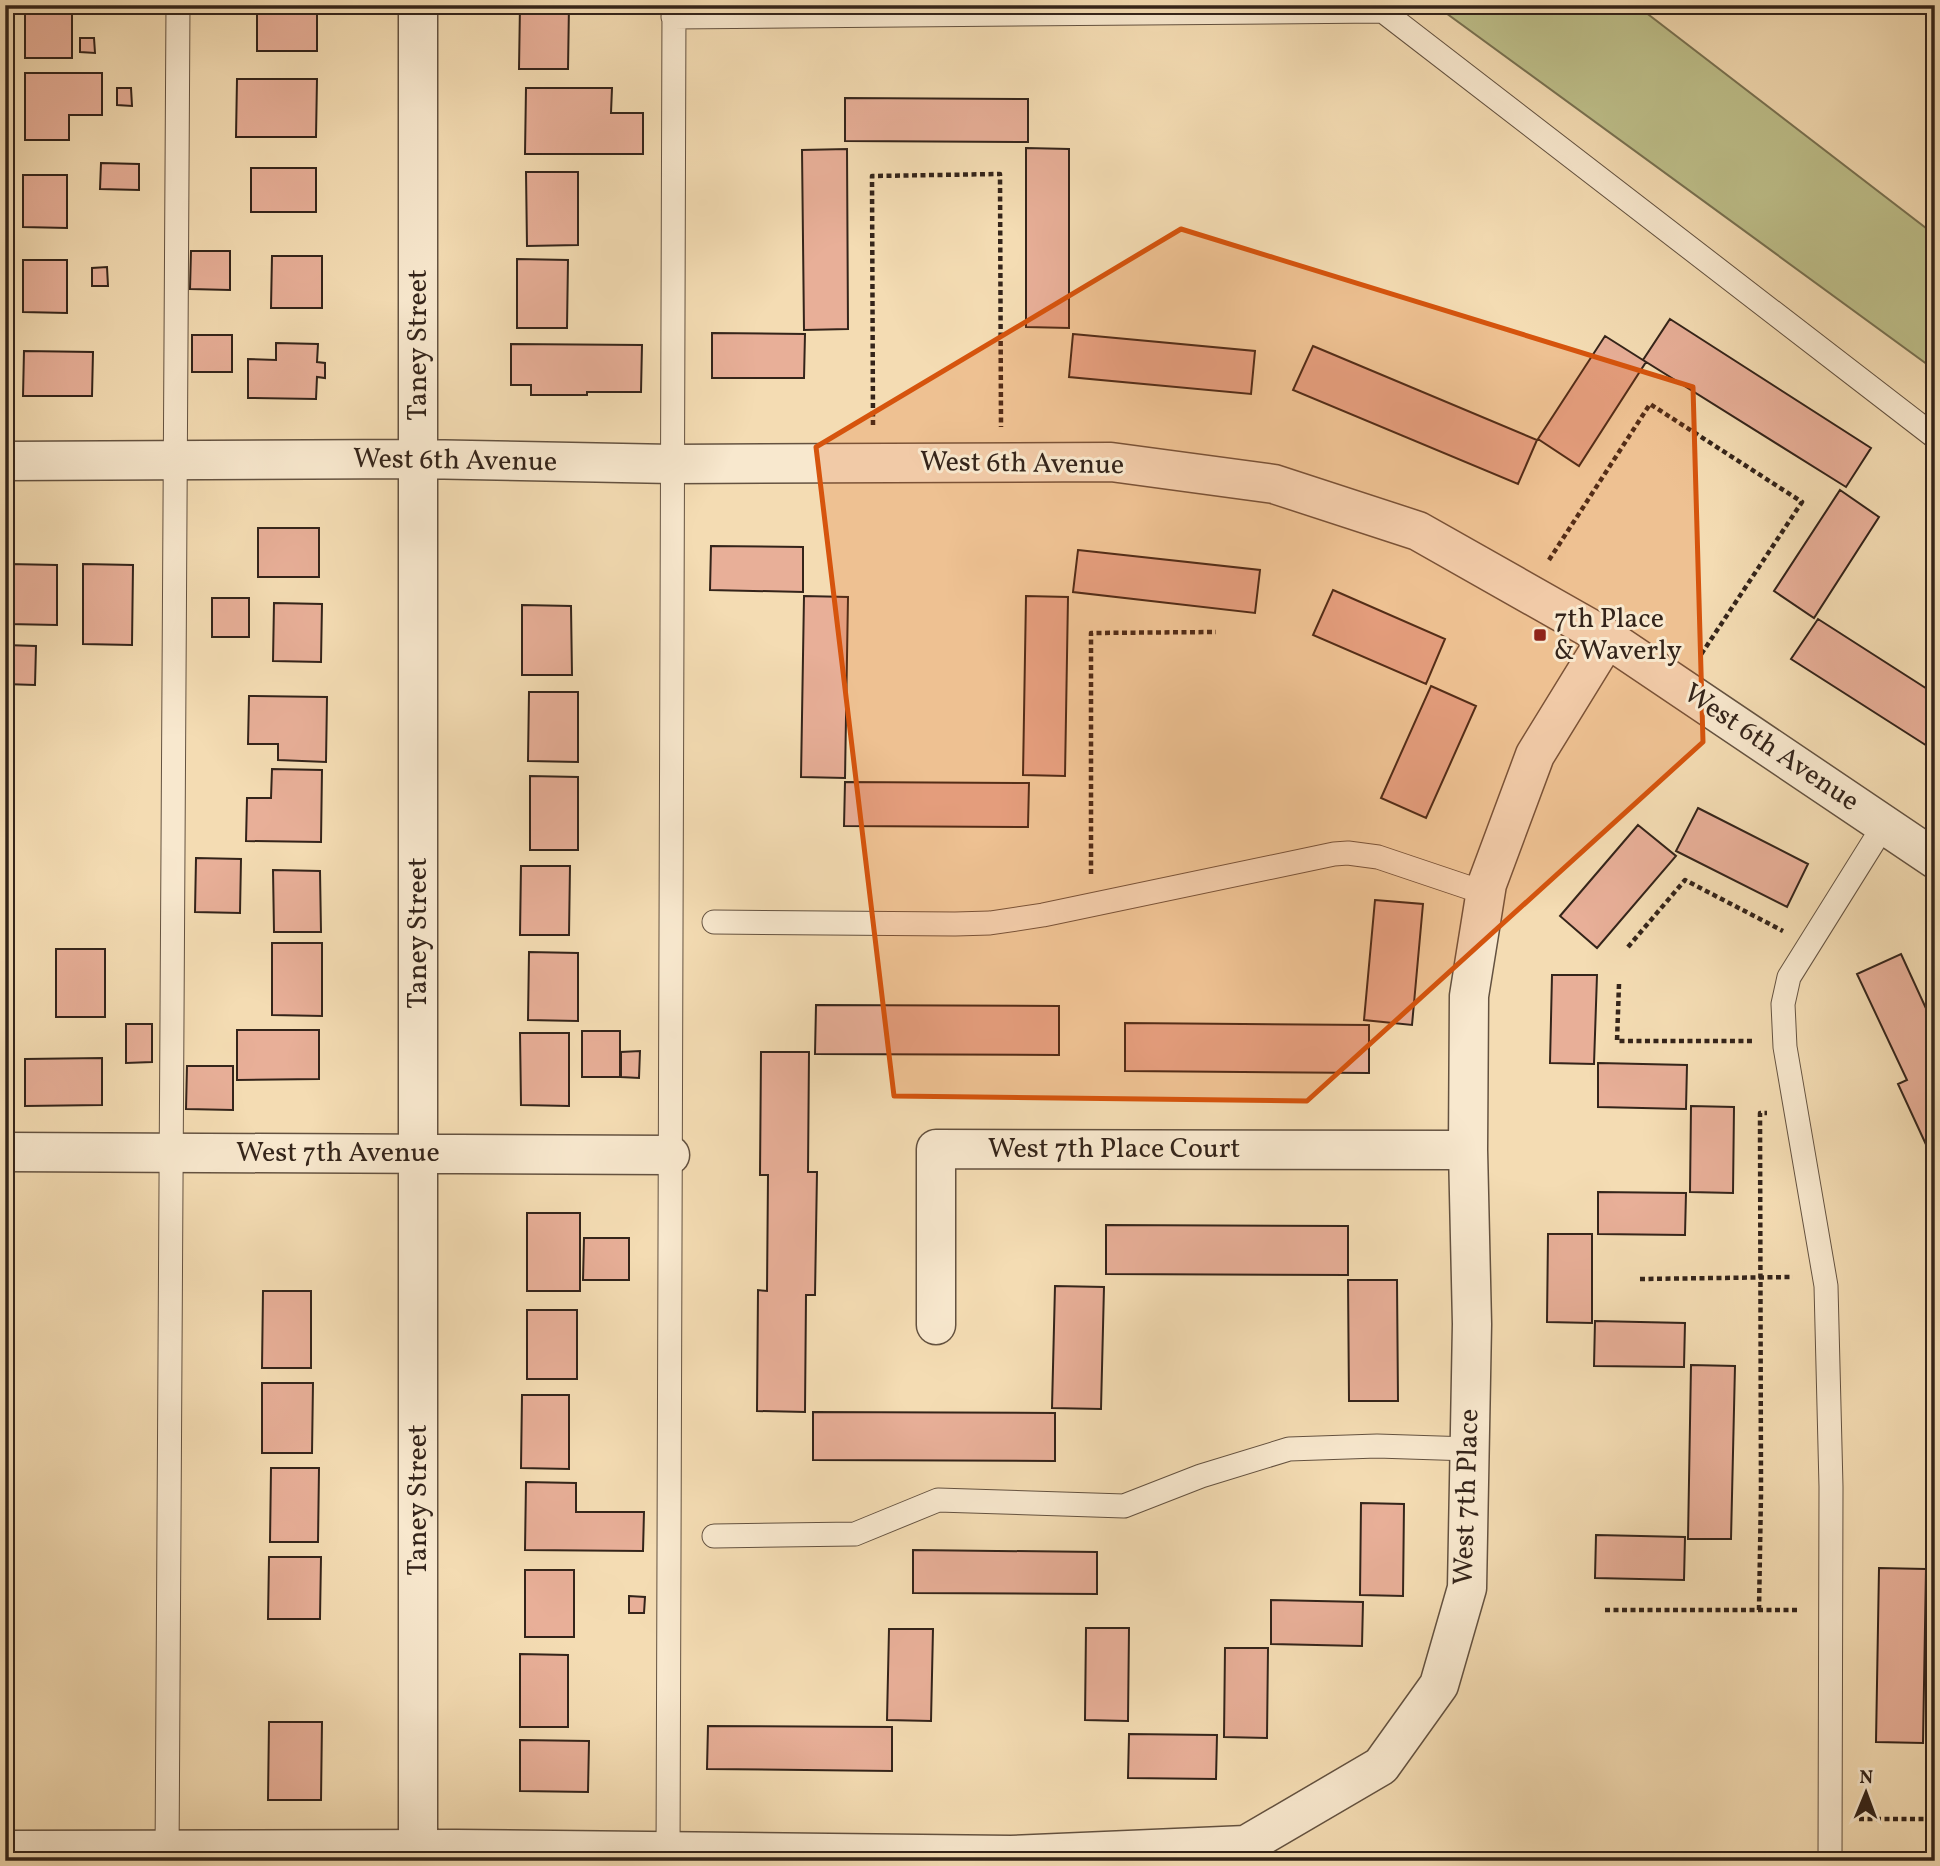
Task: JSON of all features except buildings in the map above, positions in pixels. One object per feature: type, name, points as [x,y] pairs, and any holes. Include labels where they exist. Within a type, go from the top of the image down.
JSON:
[{"type":"street","name":"Taney Street","points":[[418,5],[418,1855]]},
{"type":"street","name":"West 6th Avenue","points":[[5,461],[418,459],[672,464],[1111,462],[1274,484],[1418,531],[1607,638],[1935,859]]},
{"type":"street","name":"West 7th Place","points":[[5,1850],[167,1855],[1011,1858],[1246,1845],[1381,1766],[1439,1685],[1467,1588],[1472,1324],[1468,1150],[1469,996],[1485,893],[1535,755],[1607,638]]},
{"type":"street","name":"West 7th Place Court","points":[[936,1325],[936,1149],[1468,1150]]},
{"type":"street","name":"West 7th Avenue","points":[[5,1152],[670,1155]]},
{"type":"lane","points":[[167,1855],[178,5]]},
{"type":"lane","points":[[668,1856],[674,11],[1378,8],[1935,437]]},
{"type":"lane","points":[[1830,1861],[1831,1487],[1826,1286],[1784,1040],[1783,1004],[1789,977],[1884,825]]},
{"type":"lane","points":[[713,922],[955,925],[990,923],[1043,915],[1334,853],[1378,857],[1485,893]]},
{"type":"lane","points":[[714,1535],[855,1534],[938,1500],[1125,1506],[1201,1476],[1289,1449],[1377,1446],[1470,1449]]},
{"type":"path","points":[[873,433],[872,176],[1000,174],[1001,433]]},
{"type":"path","points":[[1546,564],[1650,404],[1662,411],[1802,502],[1697,661]]},
{"type":"path","points":[[1091,904],[1091,633],[1216,632]]},
{"type":"path","points":[[1628,947],[1685,880],[1809,945]]},
{"type":"path","points":[[1619,984],[1617,1041],[1784,1040]]},
{"type":"path","points":[[1759,1610],[1760,1113],[1796,1112]]},
{"type":"path","points":[[1640,1279],[1824,1277]]},
{"type":"path","points":[[1605,1610],[1831,1611]]},
{"type":"path","points":[[1830,1819],[1935,1819]]},
{"type":"highlighted area","points":[[1181,229],[1693,387],[1703,742],[1307,1101],[894,1096],[816,447]]},
{"type":"green space","points":[[1435,5],[1636,5],[1935,235],[1935,370]]},
{"type":"place","name":"7th Place & Waverly","points":[[1540,635]]}]
